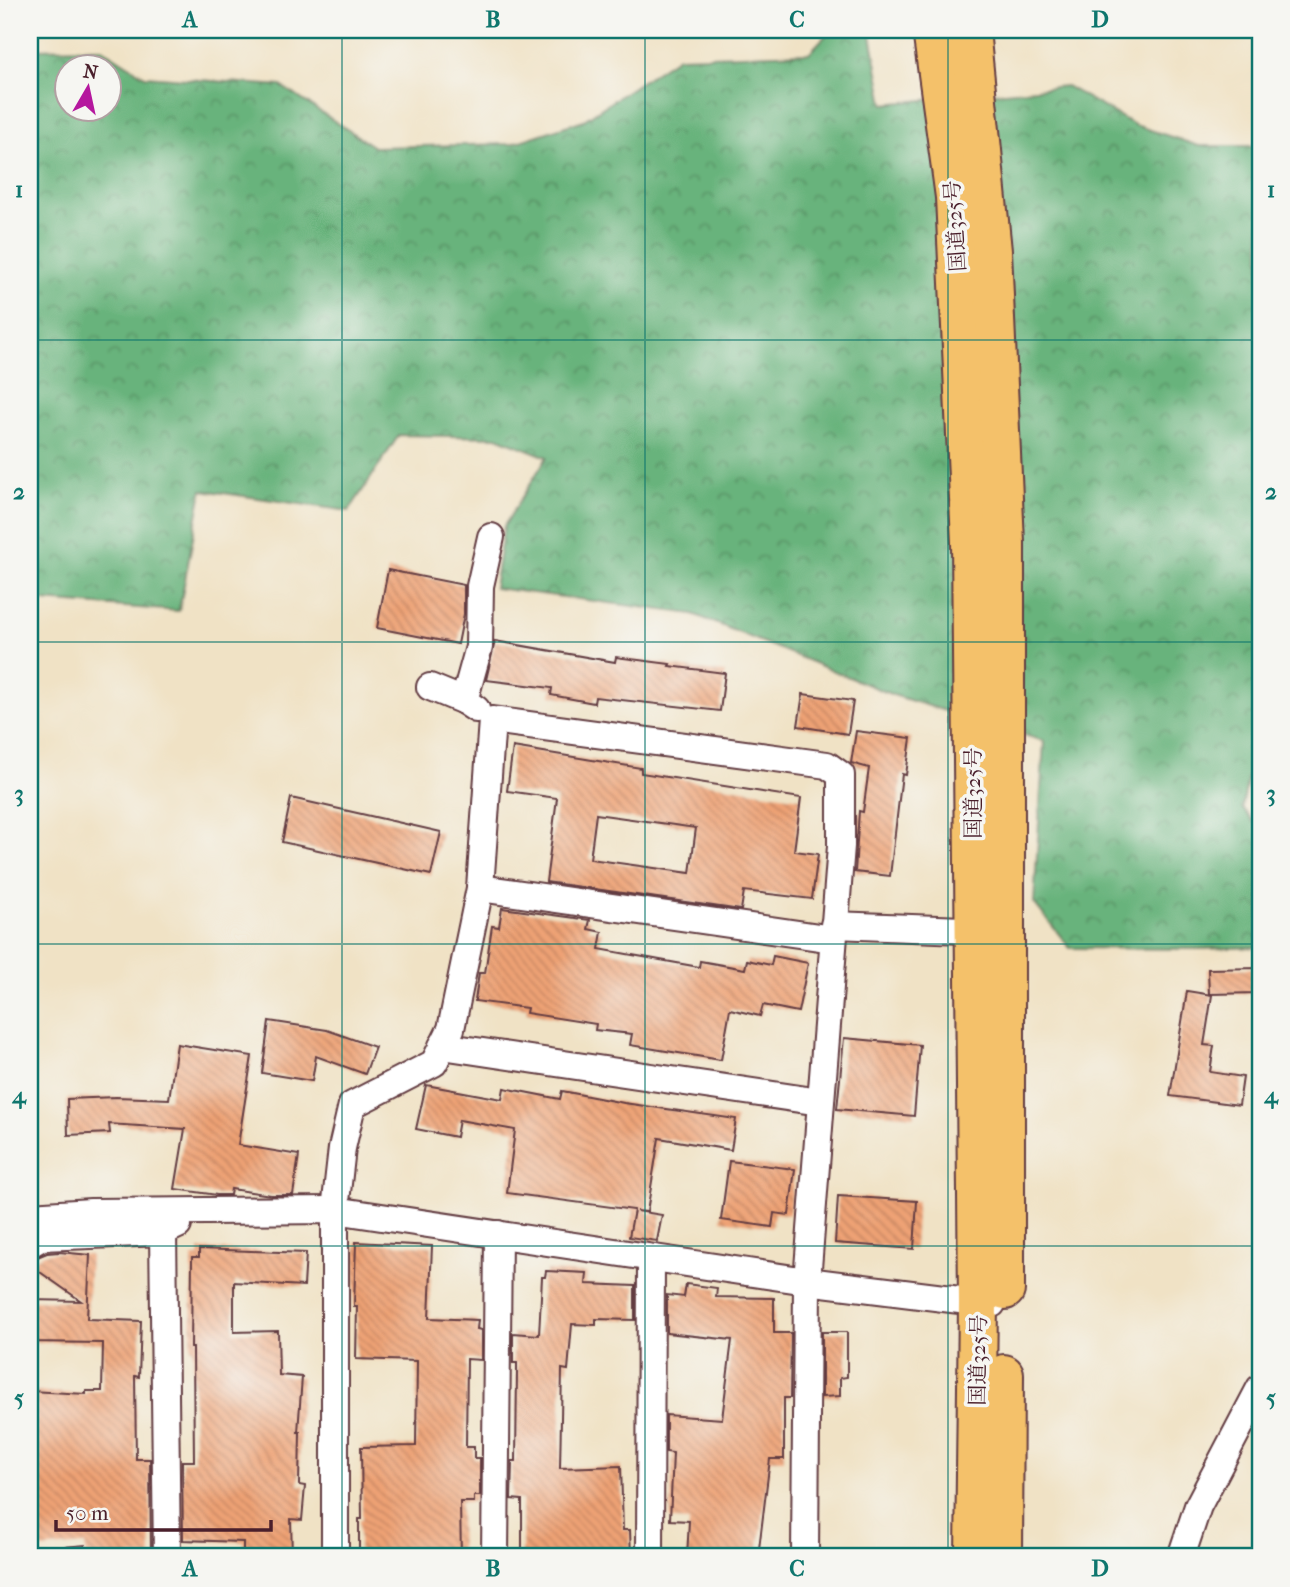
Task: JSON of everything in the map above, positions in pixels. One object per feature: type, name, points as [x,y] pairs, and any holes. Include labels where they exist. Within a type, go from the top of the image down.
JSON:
[{"type":"highway","name":"国道325号","points":[[932,30],[954,197],[990,931]]},
{"type":"highway","name":"国道325号","points":[[970,30],[992,251],[1005,543],[990,931],[991,1304],[1003,1557]]},
{"type":"highway","name":"国道325号","points":[[975,1557],[991,1304]]},
{"type":"street","points":[[464,701],[479,647],[480,586],[491,537]]},
{"type":"street","points":[[430,687],[464,701],[492,720],[827,765],[841,775],[841,846],[807,1281],[805,1557]]},
{"type":"street","points":[[335,1557],[335,1210],[342,1148],[352,1105],[434,1063],[451,1028],[480,888],[492,720]]},
{"type":"street","points":[[480,888],[833,932],[990,931]]},
{"type":"street","points":[[442,1046],[820,1102]]},
{"type":"street","points":[[30,1216],[91,1212],[335,1210],[807,1281],[991,1304]]},
{"type":"street","points":[[30,1244],[42,1237],[163,1232],[209,1211]]},
{"type":"street","points":[[163,1232],[167,1557]]},
{"type":"street","points":[[495,1557],[498,1234]]},
{"type":"street","points":[[650,1557],[651,1258]]},
{"type":"street","points":[[1181,1557],[1198,1506],[1260,1388]]},
{"type":"green space","points":[[831,30],[870,30],[884,104],[1066,86],[1135,125],[1199,146],[1260,146],[1260,713],[1242,808],[1256,825],[1260,826],[1260,947],[1070,948],[1034,903],[1044,741],[893,695],[693,614],[494,588],[504,526],[547,457],[497,437],[399,435],[349,511],[202,490],[179,611],[30,600],[30,49],[101,48],[107,52],[52,52],[52,122],[122,122],[122,61],[145,76],[281,86],[374,147],[511,144],[584,120],[678,57],[809,53]]},
{"type":"building","points":[[388,570],[464,585],[464,614],[458,644],[377,628]]},
{"type":"building","points":[[495,641],[615,662],[616,657],[725,673],[720,711],[595,697],[594,703],[551,695],[552,688],[486,680]]},
{"type":"building","points":[[803,694],[853,701],[848,734],[798,726]]},
{"type":"building","points":[[856,731],[911,738],[906,775],[902,774],[890,876],[855,872],[859,811],[863,812],[869,768],[851,763]]},
{"type":"building","points":[[513,747],[641,768],[641,773],[801,798],[794,851],[818,854],[812,899],[744,891],[741,910],[546,882],[557,798],[507,791]],"holes":[[[596,814],[696,828],[690,873],[590,859]]]},
{"type":"building","points":[[291,798],[441,832],[431,875],[282,842]]},
{"type":"building","points":[[502,908],[590,920],[588,929],[602,932],[599,949],[699,967],[700,961],[745,969],[747,960],[771,965],[773,956],[808,963],[798,1012],[763,1005],[760,1016],[730,1009],[721,1060],[630,1045],[632,1034],[595,1030],[596,1024],[526,1013],[527,1008],[475,1001],[479,973],[485,973],[492,926],[499,927]]},
{"type":"building","points":[[1260,968],[1260,993],[1209,994],[1208,969]]},
{"type":"building","points":[[1187,991],[1212,995],[1204,1045],[1214,1046],[1210,1072],[1243,1077],[1239,1105],[1170,1096]]},
{"type":"building","points":[[269,1021],[327,1030],[375,1047],[365,1074],[316,1056],[312,1081],[262,1073]]},
{"type":"building","points":[[844,1038],[920,1045],[914,1116],[837,1109]]},
{"type":"building","points":[[177,1044],[252,1056],[238,1145],[299,1155],[293,1195],[271,1195],[231,1189],[230,1195],[217,1195],[175,1189],[185,1129],[109,1124],[110,1133],[68,1135],[67,1099],[169,1099]]},
{"type":"building","points":[[426,1085],[502,1099],[504,1088],[560,1099],[562,1091],[736,1119],[731,1150],[659,1138],[647,1212],[637,1211],[662,1215],[657,1241],[629,1237],[634,1210],[507,1193],[515,1130],[459,1120],[456,1137],[416,1129]]},
{"type":"building","points":[[729,1161],[795,1169],[789,1215],[774,1213],[772,1227],[721,1220]]},
{"type":"building","points":[[838,1196],[917,1201],[914,1249],[835,1243]]},
{"type":"building","points":[[356,1242],[432,1246],[429,1318],[478,1320],[477,1329],[481,1330],[481,1360],[467,1359],[466,1447],[474,1447],[474,1458],[480,1458],[480,1496],[474,1496],[474,1502],[460,1502],[461,1557],[359,1556],[359,1519],[362,1519],[361,1447],[416,1446],[417,1361],[356,1359]]},
{"type":"building","points":[[199,1249],[306,1253],[304,1286],[234,1282],[234,1332],[278,1331],[279,1375],[302,1377],[298,1432],[299,1485],[305,1486],[302,1520],[291,1519],[292,1557],[243,1557],[243,1542],[183,1540],[182,1461],[194,1461],[192,1257],[199,1257]]},
{"type":"building","points":[[47,1253],[90,1255],[87,1319],[141,1321],[139,1377],[135,1376],[136,1459],[150,1459],[151,1557],[85,1557],[85,1545],[30,1550],[33,1437],[30,1437],[30,1391],[86,1394],[86,1391],[102,1391],[103,1343],[30,1342],[30,1300],[81,1301],[30,1265],[30,1260]]},
{"type":"building","points":[[546,1271],[587,1273],[586,1284],[635,1286],[635,1320],[596,1319],[596,1325],[572,1324],[568,1370],[562,1369],[560,1468],[621,1466],[623,1530],[630,1530],[631,1557],[522,1557],[522,1500],[511,1499],[512,1461],[516,1461],[517,1363],[513,1363],[513,1333],[539,1335],[542,1277],[545,1277]]},
{"type":"building","points":[[686,1284],[717,1288],[716,1297],[774,1298],[774,1333],[791,1333],[790,1398],[784,1398],[784,1459],[770,1459],[758,1557],[687,1557],[689,1521],[670,1520],[673,1453],[666,1452],[666,1415],[722,1419],[732,1340],[667,1333],[667,1295],[684,1297]]},
{"type":"building","points":[[822,1332],[847,1332],[847,1377],[840,1378],[840,1396],[822,1397]]}]
